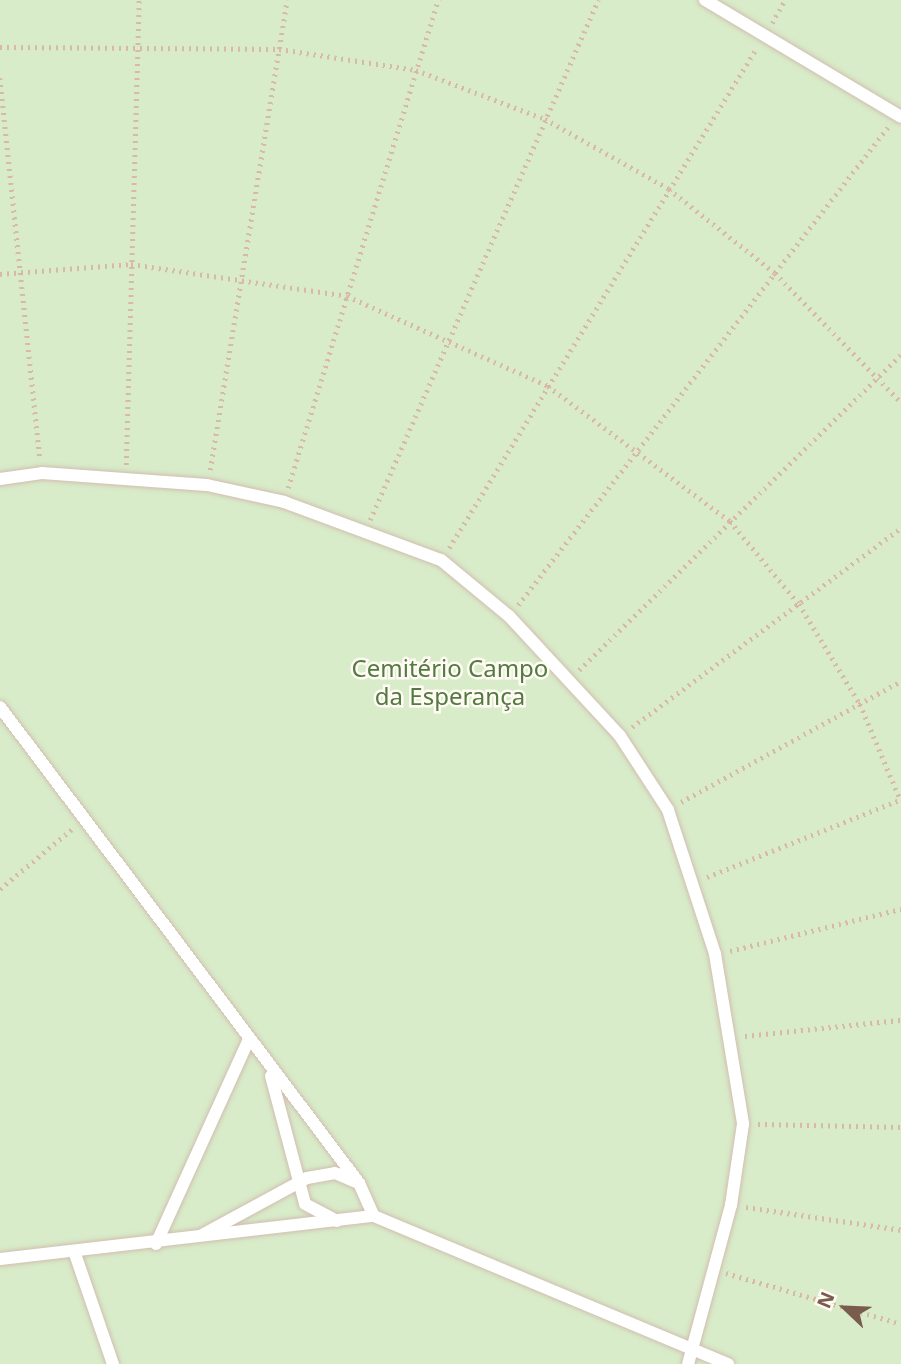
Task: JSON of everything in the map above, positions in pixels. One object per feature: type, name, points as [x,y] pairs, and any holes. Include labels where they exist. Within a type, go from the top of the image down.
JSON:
[{"type":"lane","points":[[705,0],[900,115]]},
{"type":"lane","points":[[0,479],[42,473],[207,485],[284,502],[366,530],[441,560],[509,616],[570,678],[620,736],[668,810],[715,954],[743,1124],[731,1205],[696,1350],[688,1364]]},
{"type":"lane","points":[[0,707],[248,1041],[359,1183],[374,1216]]},
{"type":"lane","points":[[156,1244],[248,1041]]},
{"type":"lane","points":[[267,1066],[287,1122],[298,1184],[305,1204],[337,1221]]},
{"type":"lane","points":[[186,1241],[298,1184],[335,1173],[359,1183]]},
{"type":"lane","points":[[0,1259],[186,1241],[374,1216],[729,1364]]},
{"type":"lane","points":[[74,1251],[113,1364]]},
{"type":"path","points":[[125,477],[139,0]]},
{"type":"path","points":[[207,485],[287,0]]},
{"type":"path","points":[[284,502],[438,0]]},
{"type":"path","points":[[366,530],[598,0]]},
{"type":"path","points":[[441,560],[785,0]]},
{"type":"path","points":[[0,47],[279,49],[416,71],[545,119],[670,189],[775,273],[880,376],[901,402]]},
{"type":"path","points":[[0,78],[42,473]]},
{"type":"path","points":[[509,616],[900,115]]},
{"type":"path","points":[[0,274],[20,270],[131,264],[240,284],[347,296],[548,386],[638,450],[730,521],[799,604],[860,704],[901,800],[690,884]]},
{"type":"path","points":[[570,678],[901,355]]},
{"type":"path","points":[[620,736],[901,528]]},
{"type":"path","points":[[668,810],[901,681]]},
{"type":"path","points":[[0,889],[84,819]]},
{"type":"path","points":[[715,954],[901,909]]},
{"type":"path","points":[[730,1037],[901,1020]]},
{"type":"path","points":[[743,1124],[901,1127]]},
{"type":"path","points":[[731,1205],[901,1230]]},
{"type":"path","points":[[716,1270],[901,1324]]},
{"type":"green space","name":"Cemitério Campo da Esperança","points":[[0,0],[901,0],[901,1364],[0,1364]]}]
